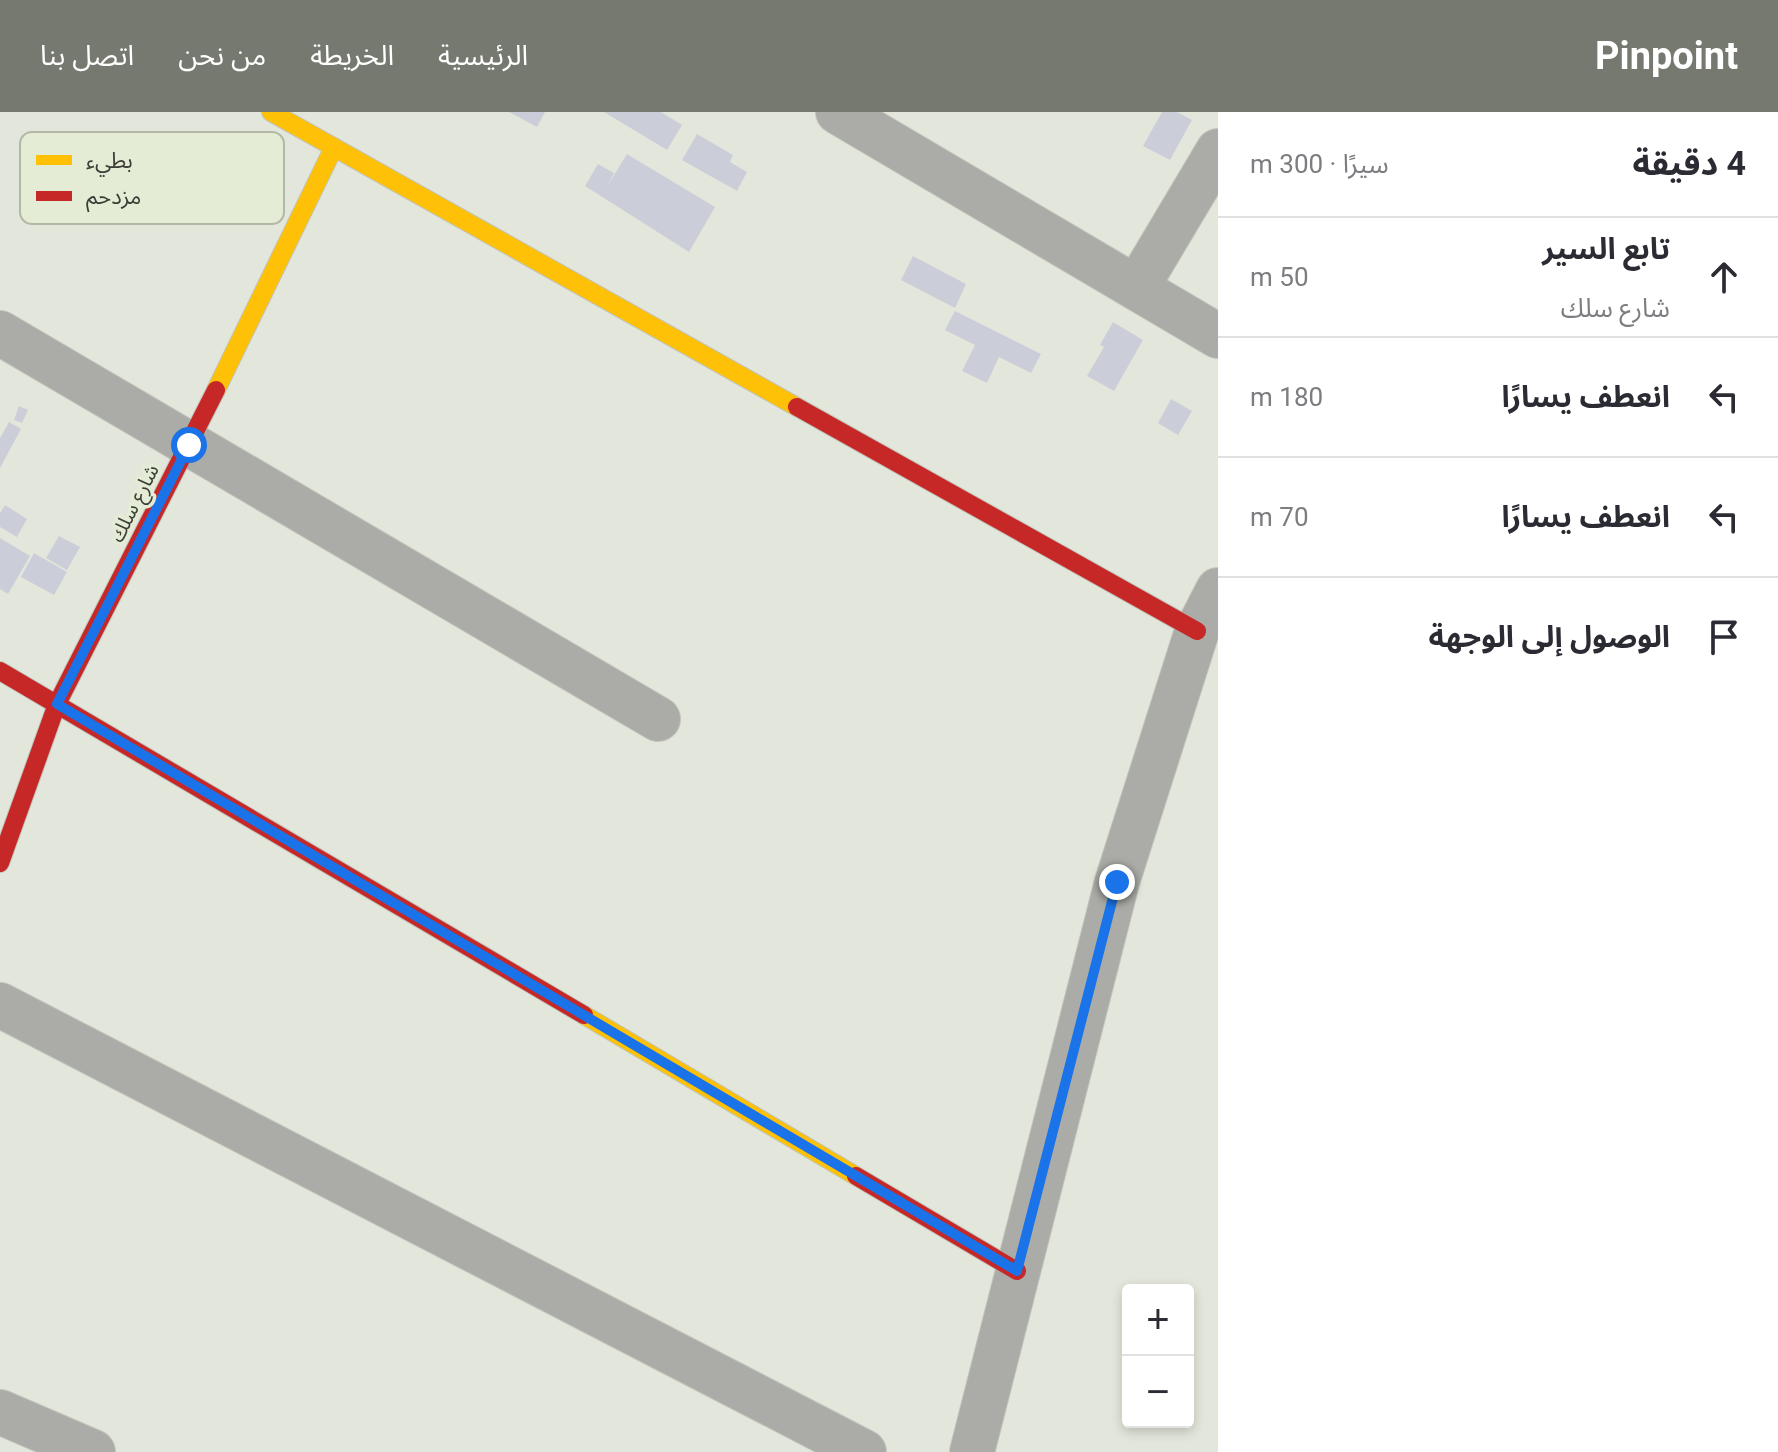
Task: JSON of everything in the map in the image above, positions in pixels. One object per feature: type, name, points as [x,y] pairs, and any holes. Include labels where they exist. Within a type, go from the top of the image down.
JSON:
[{"type":"street","points":[[271,112],[1197,631]]},
{"type":"street","points":[[838,112],[1218,336]]},
{"type":"street","name":"شارع سلك","points":[[0,863],[57,704],[189,445],[334,147]]},
{"type":"street","points":[[1137,287],[1218,151]]},
{"type":"street","points":[[0,333],[658,719]]},
{"type":"street","points":[[972,1452],[1117,882],[1197,631],[1218,590]]},
{"type":"street","points":[[0,671],[1017,1271]]},
{"type":"street","points":[[0,1005],[864,1452]]},
{"type":"street","points":[[0,1412],[93,1452]]},
{"type":"building","points":[[509,112],[545,112],[537,127]]},
{"type":"building","points":[[604,112],[661,112],[682,125],[667,150]]},
{"type":"building","points":[[1162,112],[1177,112],[1192,120],[1170,160],[1143,146]]},
{"type":"building","points":[[697,134],[733,155],[730,162],[747,172],[737,191],[682,160]]},
{"type":"building","points":[[627,154],[715,207],[689,252],[585,186],[598,164],[614,173],[608,185]]},
{"type":"building","points":[[913,256],[966,284],[955,308],[901,280]]},
{"type":"building","points":[[955,311],[1041,354],[1031,373],[999,357],[987,383],[962,371],[975,345],[945,330]]},
{"type":"building","points":[[1113,322],[1143,340],[1114,391],[1087,376],[1104,347],[1100,345]]},
{"type":"building","points":[[1171,399],[1192,411],[1178,435],[1158,423]]},
{"type":"building","points":[[19,406],[28,410],[22,423],[14,420]]},
{"type":"building","points":[[9,422],[21,429],[0,468],[0,438]]},
{"type":"building","points":[[5,505],[27,519],[17,537],[0,527],[0,513]]},
{"type":"building","points":[[59,536],[80,547],[67,570],[46,558]]},
{"type":"building","points":[[0,538],[30,556],[8,594],[0,589]]},
{"type":"building","points":[[34,553],[67,572],[54,595],[21,577]]},
{"type":"traffic: slow","points":[[271,112],[797,407]]},
{"type":"traffic: slow","points":[[216,390],[334,147]]},
{"type":"traffic: slow","points":[[584,1015],[856,1176]]},
{"type":"traffic: jam","points":[[0,863],[57,704],[216,390]]},
{"type":"traffic: jam","points":[[797,407],[1197,631]]},
{"type":"traffic: jam","points":[[0,671],[584,1015]]},
{"type":"traffic: jam","points":[[856,1176],[1017,1271]]},
{"type":"route","points":[[189,445],[57,704],[1017,1271],[1117,882]]}]
